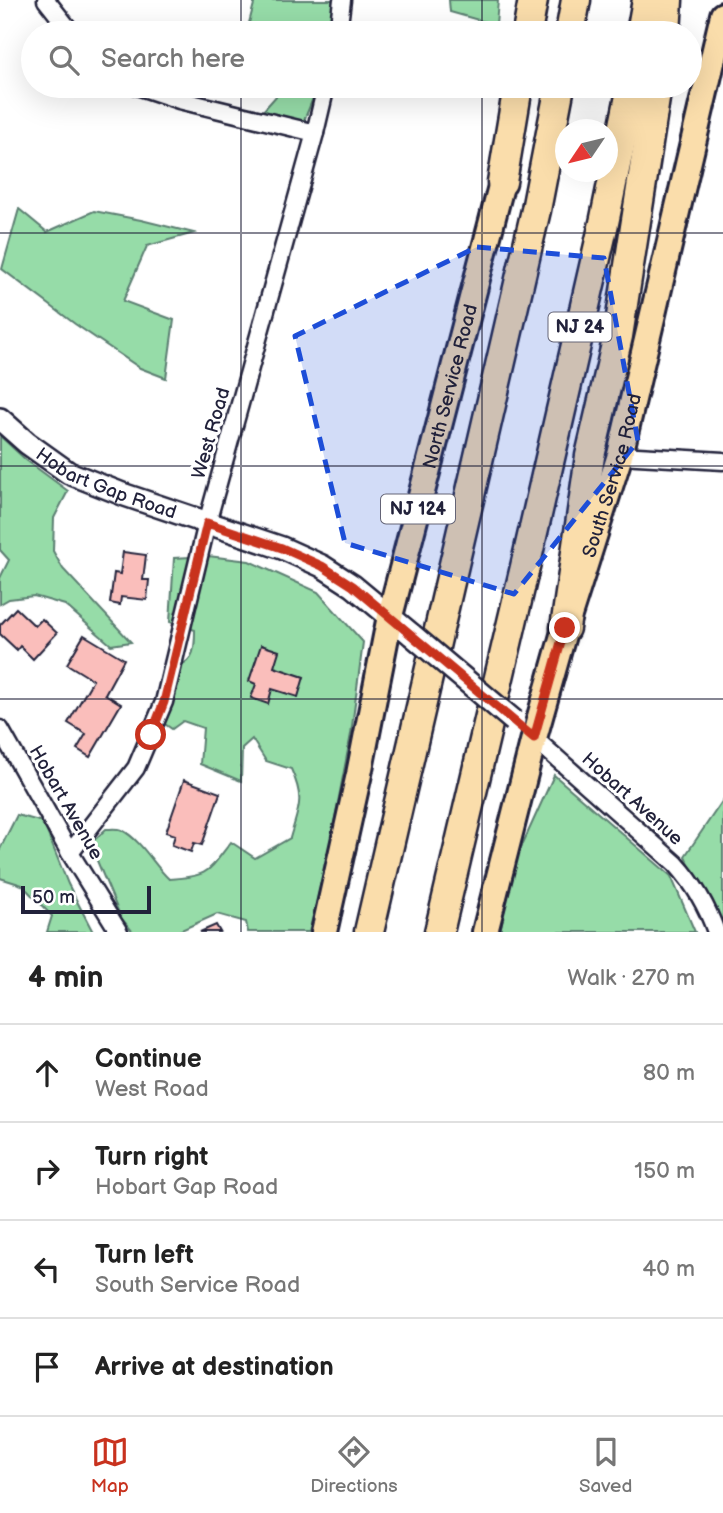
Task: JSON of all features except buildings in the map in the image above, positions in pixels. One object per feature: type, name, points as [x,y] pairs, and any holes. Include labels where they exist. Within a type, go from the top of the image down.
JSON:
[{"type":"highway","points":[[529,21],[533,0]]},
{"type":"highway","points":[[572,21],[576,0]]},
{"type":"highway","points":[[643,21],[647,0]]},
{"type":"highway","points":[[667,21],[668,0]]},
{"type":"highway","points":[[502,182],[516,98]]},
{"type":"highway","points":[[369,932],[536,210],[558,98]]},
{"type":"highway","name":"NJ 24","points":[[439,932],[601,237],[630,98]]},
{"type":"highway","points":[[565,628],[590,456],[618,336],[655,98]]},
{"type":"main road","points":[[518,21],[521,0]]},
{"type":"main road","name":"South Service Road","points":[[485,932],[565,628],[620,455],[723,15]]},
{"type":"main road","name":"North Service Road","points":[[324,932],[390,617],[502,182],[510,98]]},
{"type":"street","points":[[46,0],[63,21]]},
{"type":"street","points":[[339,21],[342,0]]},
{"type":"street","points":[[173,98],[315,134]]},
{"type":"street","name":"West Road","points":[[70,853],[136,768],[164,702],[207,523],[323,98]]},
{"type":"street","name":"Hobart Gap Road","points":[[0,419],[27,443],[69,473],[282,548],[322,566],[353,586],[534,738]]},
{"type":"street","points":[[620,455],[723,461]]},
{"type":"street","name":"Hobart Avenue","points":[[0,729],[70,853],[120,932]]},
{"type":"street","name":"Hobart Avenue","points":[[534,738],[676,864],[689,878],[705,905],[716,932]]},
{"type":"highlighted area","points":[[477,247],[604,258],[638,441],[514,594],[345,543],[295,336]]},
{"type":"green space","points":[[255,0],[335,0],[331,21],[250,21]]},
{"type":"green space","points":[[449,0],[498,0],[496,21],[482,21],[450,12]]},
{"type":"green space","points":[[274,98],[313,98],[303,123],[262,112]]},
{"type":"green space","points":[[19,209],[47,232],[94,211],[194,233],[147,246],[123,301],[174,320],[166,378],[140,368],[75,324],[2,269]]},
{"type":"green space","points":[[0,436],[26,460],[68,491],[54,518],[53,551],[63,569],[131,642],[111,645],[65,605],[34,596],[9,599],[0,604],[0,578],[9,560],[0,550]]},
{"type":"green space","points":[[208,556],[249,561],[318,592],[363,642],[351,734],[327,860],[309,932],[248,932],[246,922],[217,914],[177,932],[133,932],[121,918],[90,844],[106,829],[122,830],[136,840],[169,879],[193,876],[206,871],[231,842],[255,858],[290,838],[299,804],[298,788],[291,769],[266,761],[252,739],[242,748],[241,781],[200,764],[203,728],[183,721],[172,729],[152,715],[167,673],[187,661],[194,647],[195,630],[170,622],[174,558]]},
{"type":"green space","points":[[554,775],[671,876],[695,932],[500,932],[514,863]]},
{"type":"green space","points":[[723,800],[723,932],[721,932],[685,856]]},
{"type":"green space","points":[[17,815],[43,822],[68,884],[93,932],[47,932],[52,916],[22,885],[0,878],[0,849]]},
{"type":"route","points":[[151,735],[164,702],[207,523],[282,548],[322,566],[353,586],[534,738],[565,628]]}]
